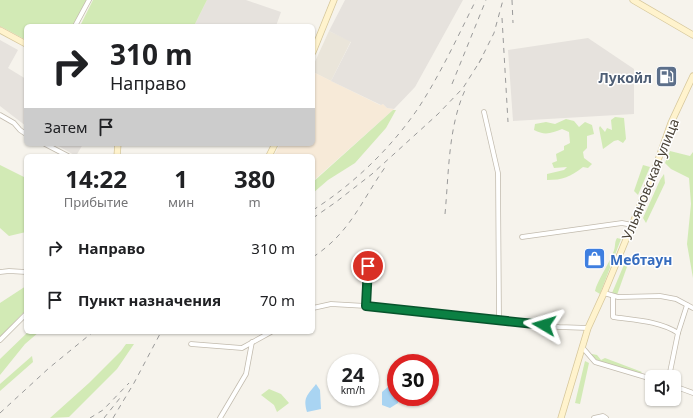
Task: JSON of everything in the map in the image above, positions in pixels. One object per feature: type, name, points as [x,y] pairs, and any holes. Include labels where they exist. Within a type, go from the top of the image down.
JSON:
[{"type":"main road","points":[[315,47],[334,0]]},
{"type":"main road","points":[[633,0],[693,35]]},
{"type":"main road","points":[[0,30],[24,43]]},
{"type":"main road","name":"Ульяновская улица","points":[[561,418],[588,328],[604,294],[656,166],[671,123],[693,76]]},
{"type":"street","points":[[76,24],[88,0]]},
{"type":"street","points":[[484,112],[498,173],[499,320]]},
{"type":"street","points":[[0,115],[14,123],[24,133]]},
{"type":"street","points":[[49,146],[64,154]]},
{"type":"street","points":[[522,237],[622,223],[632,225]]},
{"type":"street","points":[[366,306],[368,266]]},
{"type":"street","points":[[0,272],[24,272]]},
{"type":"street","points":[[604,294],[613,297],[660,296],[676,299],[693,308]]},
{"type":"street","points":[[613,297],[613,317],[650,323],[672,329],[678,333]]},
{"type":"street","points":[[315,308],[331,304],[366,306],[559,327],[588,328]]},
{"type":"street","points":[[670,370],[678,333],[687,305]]},
{"type":"street","points":[[0,340],[24,316]]},
{"type":"street","points":[[191,344],[242,348],[267,334]]},
{"type":"street","points":[[220,418],[246,374],[252,342]]},
{"type":"street","points":[[582,347],[595,362],[645,377]]},
{"type":"street","points":[[681,389],[693,393]]},
{"type":"street","points":[[224,412],[227,418]]},
{"type":"street","points":[[594,418],[603,416],[606,418]]},
{"type":"shaded area","points":[[207,0],[246,0],[281,12],[277,24],[195,24]]},
{"type":"shaded area","points":[[345,0],[463,0],[415,87],[394,109],[387,108],[383,104],[381,105],[331,81],[351,42],[329,31]]},
{"type":"shaded area","points":[[329,31],[351,41],[331,81],[315,73],[315,62]]},
{"type":"shaded area","points":[[588,38],[634,69],[634,114],[513,121],[508,50]]},
{"type":"shaded area","points":[[0,40],[18,50],[8,68],[24,78],[24,124],[0,106]]},
{"type":"shaded area","points":[[315,73],[380,105],[383,104],[387,108],[394,109],[315,179],[315,154],[275,154],[279,146],[315,146]]},
{"type":"shaded area","points":[[58,146],[82,146],[77,154],[72,154]]},
{"type":"green space","points":[[0,0],[87,0],[75,24],[24,24],[24,39],[0,26]]},
{"type":"green space","points":[[93,0],[207,0],[195,24],[81,24]]},
{"type":"green space","points":[[393,110],[396,110],[386,128],[355,163],[328,180],[315,191],[315,180]]},
{"type":"green space","points":[[615,117],[624,118],[626,139],[623,143],[618,140],[614,141],[603,149],[599,128],[600,126],[605,132],[607,128],[612,130],[611,120]]},
{"type":"green space","points":[[566,119],[574,121],[579,127],[585,122],[592,125],[594,134],[587,136],[587,148],[583,152],[584,158],[592,164],[588,168],[583,167],[566,177],[547,180],[547,174],[564,170],[567,167],[554,168],[552,163],[557,161],[556,154],[564,150],[564,146],[570,143],[569,132],[562,129],[552,133],[542,133],[534,130],[535,124],[546,122],[555,124]]},
{"type":"green space","points":[[670,151],[690,156],[693,152],[693,278],[687,244],[691,204],[689,178],[671,169],[665,163]]},
{"type":"green space","points":[[0,165],[24,177],[24,232],[9,236],[0,228]]},
{"type":"green space","points":[[643,165],[650,167],[638,195],[634,191]]},
{"type":"green space","points":[[664,174],[665,183],[646,223],[643,218]]},
{"type":"green space","points":[[617,238],[621,239],[600,294],[595,291],[596,287],[614,251]]},
{"type":"green space","points":[[626,260],[628,264],[617,295],[612,293]]},
{"type":"green space","points":[[24,287],[24,312],[0,337],[0,303]]},
{"type":"green space","points":[[26,334],[37,334],[25,344],[0,375],[0,359]]},
{"type":"green space","points":[[126,344],[134,344],[117,369],[69,417],[50,418],[89,383]]},
{"type":"green space","points":[[591,355],[597,355],[601,360],[605,358],[642,372],[640,374],[598,361]]},
{"type":"green space","points":[[32,356],[33,362],[0,391],[0,384]]},
{"type":"green space","points":[[585,361],[589,363],[580,404],[575,403]]},
{"type":"green space","points":[[269,389],[281,394],[289,403],[277,412],[274,405],[261,395]]},
{"type":"water","points":[[316,384],[320,390],[321,409],[307,412],[305,403],[308,394]]},
{"type":"water","points":[[387,388],[387,406],[393,406],[390,408],[382,405],[382,392]]},
{"type":"railway","points":[[315,209],[343,189],[371,164],[408,122],[435,81],[476,0]]},
{"type":"railway","points":[[452,84],[486,0]]},
{"type":"railway","points":[[479,63],[494,33],[503,0]]},
{"type":"railway","points":[[512,0],[513,23]]},
{"type":"railway","points":[[502,18],[508,122]]},
{"type":"railway","points":[[315,217],[372,174],[438,114],[463,88],[482,58]]},
{"type":"railway","points":[[445,214],[452,133],[460,103],[466,88]]},
{"type":"railway","points":[[315,255],[337,237],[346,226],[386,166]]},
{"type":"railway","points":[[0,413],[49,368],[91,334]]},
{"type":"railway","points":[[113,418],[134,383],[160,334]]},
{"type":"railway","points":[[90,418],[103,410],[129,383]]},
{"type":"railway","points":[[104,418],[120,398]]},
{"type":"place","name":"Лукойл","points":[[667,77]]},
{"type":"place","name":"Мебтаун","points":[[594,259]]},
{"type":"route","points":[[368,266],[366,306],[544,325]]}]
